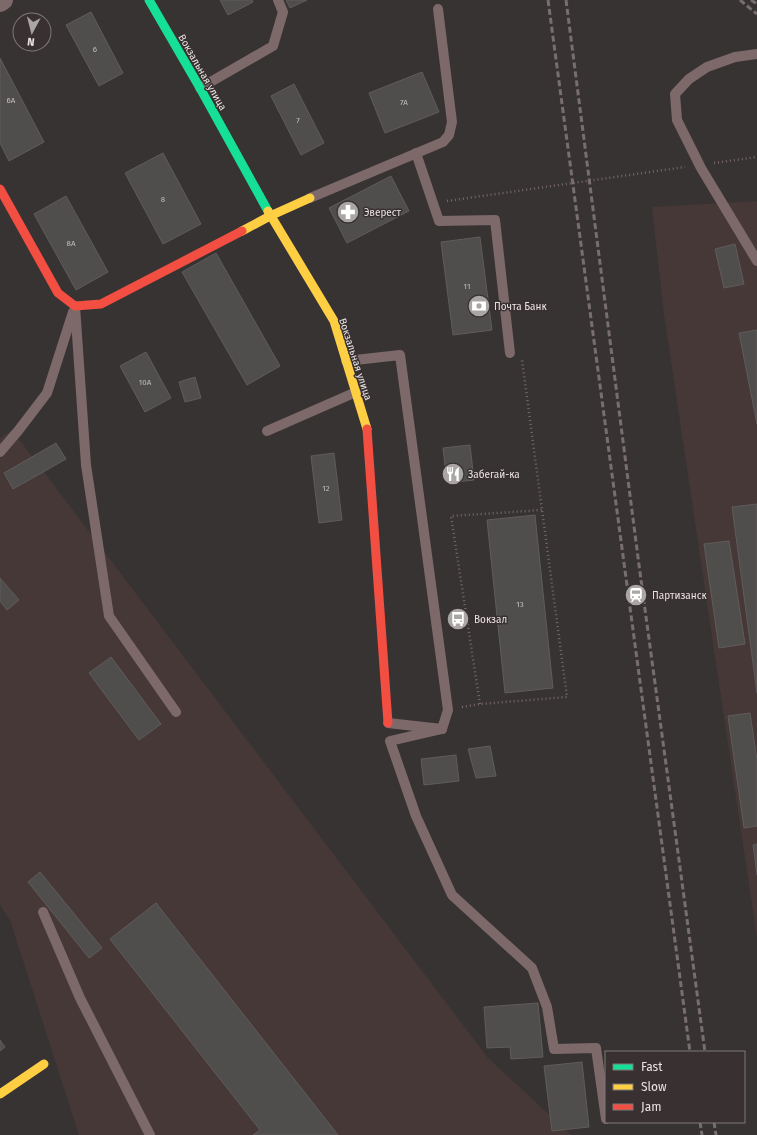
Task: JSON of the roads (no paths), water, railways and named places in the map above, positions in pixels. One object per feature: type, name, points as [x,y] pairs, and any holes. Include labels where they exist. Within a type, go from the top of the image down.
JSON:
[{"type":"street","name":"Вокзальная улица","points":[[149,0],[200,88],[270,216],[334,321],[368,432],[388,723]]},
{"type":"street","points":[[0,189],[58,293],[75,306],[102,304],[223,242],[270,216],[310,198]]},
{"type":"street","points":[[0,1094],[44,1064]]},
{"type":"lane","points":[[200,88],[274,46],[283,12],[278,0]]},
{"type":"lane","points":[[310,198],[443,142],[449,135],[452,122],[438,9]]},
{"type":"lane","points":[[757,54],[735,57],[707,67],[688,79],[675,94],[677,120],[701,168],[757,261]]},
{"type":"lane","points":[[416,153],[439,221],[495,220],[510,353]]},
{"type":"lane","points":[[0,452],[47,393],[75,306]]},
{"type":"lane","points":[[75,306],[86,465],[109,616],[176,712]]},
{"type":"lane","points":[[346,361],[400,355],[448,710],[442,729]]},
{"type":"lane","points":[[267,431],[356,392]]},
{"type":"lane","points":[[388,723],[442,729]]},
{"type":"lane","points":[[442,729],[390,740],[416,816],[452,895],[532,968],[547,1006],[554,1049],[596,1048],[605,1116]]},
{"type":"lane","points":[[43,912],[80,998],[150,1135]]},
{"type":"railway","points":[[548,0],[690,1051]]},
{"type":"railway","points":[[566,0],[639,565],[705,1051]]},
{"type":"railway","points":[[740,0],[757,14]]},
{"type":"railway","points":[[751,0],[757,4]]},
{"type":"railway","points":[[700,1123],[702,1135]]},
{"type":"railway","points":[[714,1123],[716,1135]]},
{"type":"place","name":"Эверест","points":[[348,212]]},
{"type":"place","name":"Почта Банк","points":[[479,306]]},
{"type":"place","name":"Забегай-ка","points":[[453,474]]},
{"type":"place","name":"Партизанск","points":[[636,595]]},
{"type":"place","name":"Вокзал","points":[[458,619]]}]
